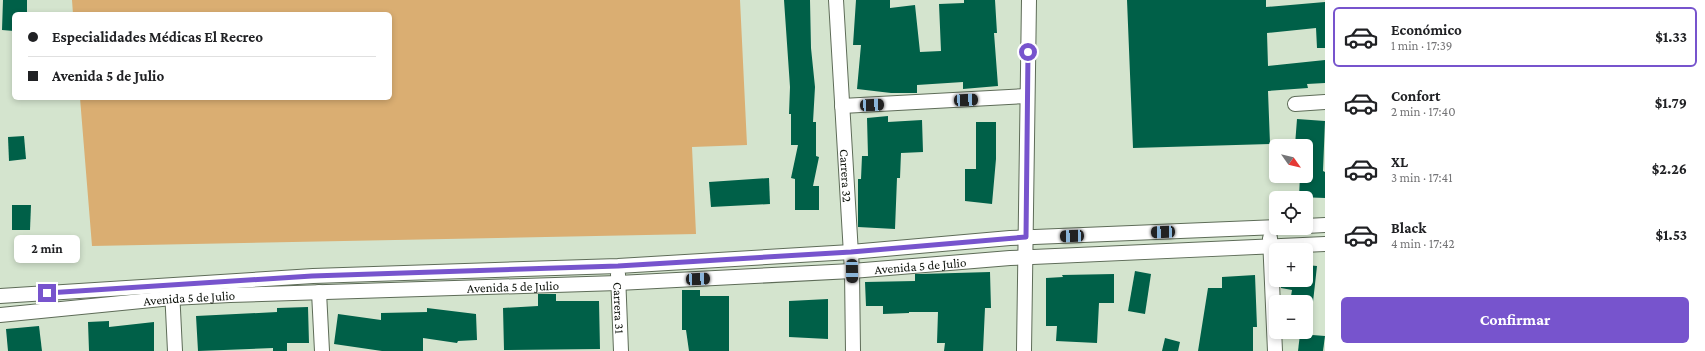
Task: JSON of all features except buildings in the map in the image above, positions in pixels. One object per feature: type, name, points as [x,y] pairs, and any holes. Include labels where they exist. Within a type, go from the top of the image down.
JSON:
[{"type":"street","name":"Carrera 32","points":[[836,0],[852,271],[853,351]]},
{"type":"street","points":[[1024,351],[1029,0]]},
{"type":"street","points":[[842,106],[1028,96]]},
{"type":"street","points":[[1295,104],[1325,102]]},
{"type":"street","points":[[1313,226],[1325,225]]},
{"type":"street","name":"Avenida 5 de Julio","points":[[0,315],[172,292],[312,276],[618,266],[851,252],[1026,237],[1269,227]]},
{"type":"street","name":"Avenida 5 de Julio","points":[[1313,244],[1325,244]]},
{"type":"street","name":"Avenida 5 de Julio","points":[[0,296],[172,292],[230,295],[618,283],[852,271],[1026,257],[1269,246]]},
{"type":"street","name":"Carrera 31","points":[[618,266],[621,351]]},
{"type":"street","points":[[395,273],[397,290]]},
{"type":"street","points":[[1272,287],[1274,351]]},
{"type":"street","points":[[172,292],[176,351]]},
{"type":"street","points":[[319,292],[322,351]]},
{"type":"shaded area","points":[[72,0],[740,0],[747,145],[692,147],[696,234],[92,246],[80,100],[392,100],[392,12],[73,12]]},
{"type":"route","points":[[47,293],[312,276],[618,266],[851,252],[1026,237],[1028,52]]}]
